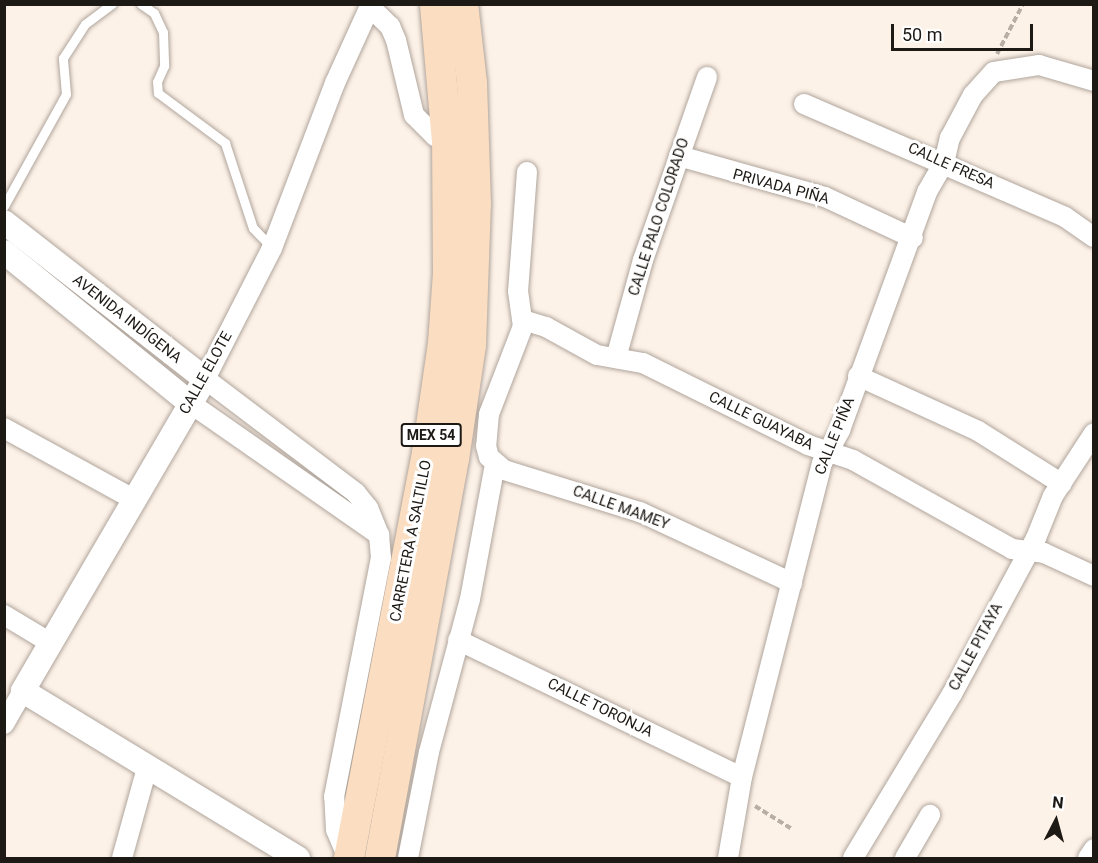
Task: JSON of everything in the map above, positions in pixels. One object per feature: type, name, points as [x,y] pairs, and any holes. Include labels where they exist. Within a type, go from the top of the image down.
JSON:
[{"type":"main road","name":"CARRETERA A SALTILLO","points":[[348,858],[436,407],[448,274],[447,142],[435,4]]},
{"type":"main road","name":"CARRETERA A SALTILLO","points":[[380,858],[476,412],[474,310],[476,216],[472,83],[463,4]]},
{"type":"street","name":"CALLE ELOTE","points":[[4,724],[49,642],[205,379],[272,248],[335,83],[371,6]]},
{"type":"street","points":[[371,6],[390,26],[396,40],[414,115],[435,136],[447,142]]},
{"type":"street","points":[[994,72],[1039,65],[1094,81]]},
{"type":"street","name":"CALLE PIÑA","points":[[728,858],[742,777],[827,452],[840,430],[858,376],[913,238],[927,192],[944,163],[950,138],[973,96],[994,72]]},
{"type":"street","name":"CALLE PALO COLORADO","points":[[616,358],[643,260],[707,77]]},
{"type":"street","name":"CALLE FRESA","points":[[804,104],[1065,217],[1094,237]]},
{"type":"street","name":"PRIVADA PIÑA","points":[[679,156],[825,197],[913,238]]},
{"type":"street","points":[[408,858],[429,752],[458,640],[495,464],[486,446],[476,412],[523,320],[518,291],[526,172]]},
{"type":"street","name":"AVENIDA INDÍGENA","points":[[4,222],[356,493],[368,508],[379,535],[381,558],[334,797],[336,830],[348,858]]},
{"type":"street","name":"AVENIDA INDÍGENA","points":[[4,252],[190,403],[379,535]]},
{"type":"street","name":"CALLE GUAYABA","points":[[523,320],[546,327],[597,355],[643,363],[827,452],[853,460],[1012,549],[1044,553],[1094,576]]},
{"type":"street","points":[[858,376],[978,431],[1062,484]]},
{"type":"street","points":[[4,428],[133,499]]},
{"type":"street","name":"CALLE PITAYA","points":[[853,858],[952,694],[1029,551],[1062,484],[1094,433]]},
{"type":"street","name":"CALLE MAMEY","points":[[495,464],[640,512],[792,583]]},
{"type":"street","points":[[4,615],[49,642]]},
{"type":"street","name":"CALLE TORONJA","points":[[458,640],[742,777]]},
{"type":"street","points":[[23,691],[298,858]]},
{"type":"street","points":[[122,858],[147,768]]},
{"type":"street","points":[[905,858],[930,815]]},
{"type":"street","points":[[1088,858],[1094,849]]},
{"type":"lane","points":[[4,206],[66,94],[63,58],[85,24],[112,4]]},
{"type":"lane","points":[[141,4],[154,13],[163,32],[164,66],[157,82],[158,93],[225,143],[253,228],[272,248]]},
{"type":"path","points":[[994,72],[1000,45],[1023,4]]},
{"type":"path","points":[[739,796],[792,830]]}]
